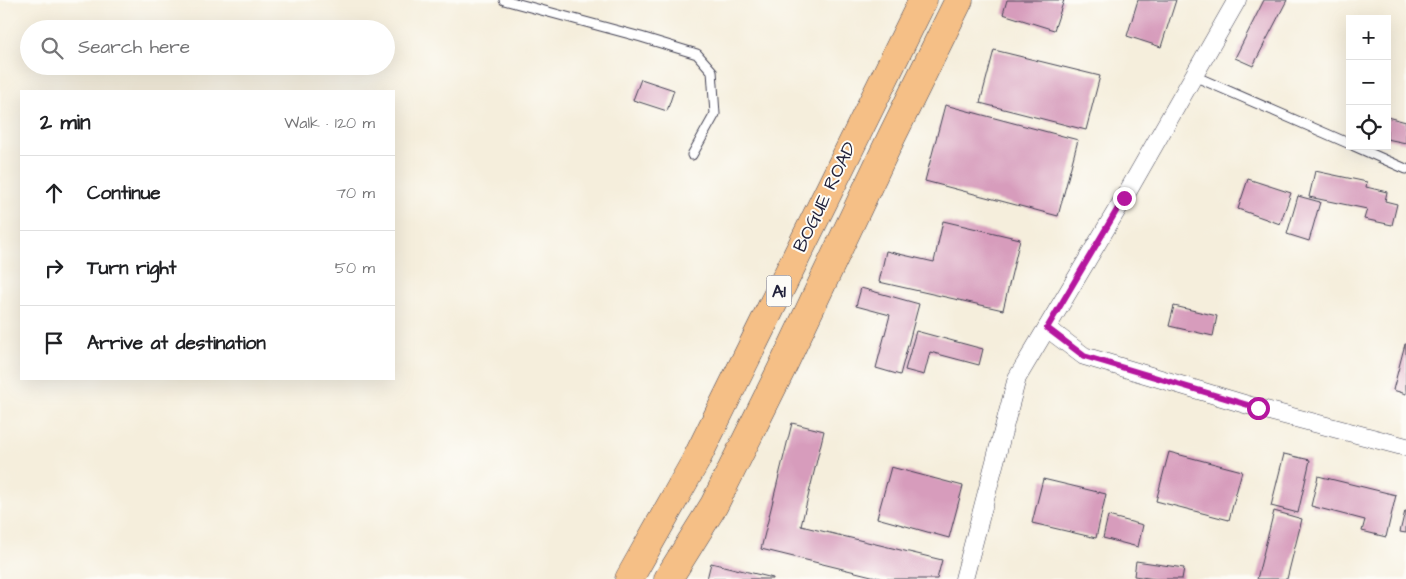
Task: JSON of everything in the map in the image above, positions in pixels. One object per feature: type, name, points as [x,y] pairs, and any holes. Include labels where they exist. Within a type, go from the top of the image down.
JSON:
[{"type":"main road","name":"BOGUE ROAD","points":[[629,579],[694,462],[923,0]]},
{"type":"main road","name":"BOGUE ROAD","points":[[668,579],[714,505],[959,0]]},
{"type":"street","points":[[964,579],[1016,378],[1047,328],[1237,0]]},
{"type":"street","points":[[1047,328],[1084,356],[1258,408],[1406,447]]},
{"type":"lane","points":[[504,0],[698,54],[712,71],[715,114],[692,155]]},
{"type":"lane","points":[[1194,76],[1346,142]]},
{"type":"lane","points":[[1363,150],[1406,170]]},
{"type":"building","points":[[1007,0],[1064,0],[1054,30],[1003,14]]},
{"type":"building","points":[[1138,0],[1176,0],[1161,47],[1127,36]]},
{"type":"building","points":[[1264,0],[1287,0],[1253,66],[1235,58]]},
{"type":"building","points":[[994,50],[1100,76],[1086,130],[980,103]]},
{"type":"building","points":[[641,79],[674,90],[667,111],[633,100]]},
{"type":"building","points":[[945,105],[1078,140],[1058,216],[925,181]]},
{"type":"building","points":[[1391,118],[1406,122],[1406,143],[1391,140]]},
{"type":"building","points":[[1315,171],[1367,182],[1366,187],[1387,192],[1385,201],[1397,204],[1392,225],[1364,219],[1367,209],[1309,197]]},
{"type":"building","points":[[1248,179],[1291,193],[1280,224],[1238,209]]},
{"type":"building","points":[[1298,196],[1320,202],[1309,241],[1287,234]]},
{"type":"building","points":[[943,221],[1020,239],[1003,310],[879,282],[886,251],[934,262]]},
{"type":"building","points":[[861,288],[919,304],[900,375],[876,368],[890,315],[856,306]]},
{"type":"building","points":[[1174,306],[1217,316],[1213,336],[1169,326]]},
{"type":"building","points":[[916,331],[983,349],[979,365],[930,352],[924,375],[905,370]]},
{"type":"building","points":[[1406,344],[1406,394],[1393,390]]},
{"type":"building","points":[[792,423],[824,431],[801,526],[942,560],[937,579],[884,579],[761,549]]},
{"type":"building","points":[[1169,452],[1242,471],[1229,520],[1156,501]]},
{"type":"building","points":[[1284,454],[1310,460],[1298,513],[1271,506]]},
{"type":"building","points":[[891,467],[963,486],[949,538],[877,518]]},
{"type":"building","points":[[1318,476],[1396,495],[1386,537],[1362,531],[1365,520],[1311,506]]},
{"type":"building","points":[[1043,479],[1106,494],[1096,538],[1032,523]]},
{"type":"building","points":[[1274,511],[1302,519],[1287,579],[1257,579]]},
{"type":"building","points":[[1406,511],[1406,533],[1400,532]]},
{"type":"building","points":[[1108,516],[1143,525],[1138,547],[1103,538]]},
{"type":"building","points":[[1136,561],[1184,568],[1182,579],[1155,579],[1134,576]]},
{"type":"building","points":[[711,563],[773,578],[773,579],[707,579]]},
{"type":"route","points":[[1124,198],[1047,328],[1084,356],[1258,408]]}]
